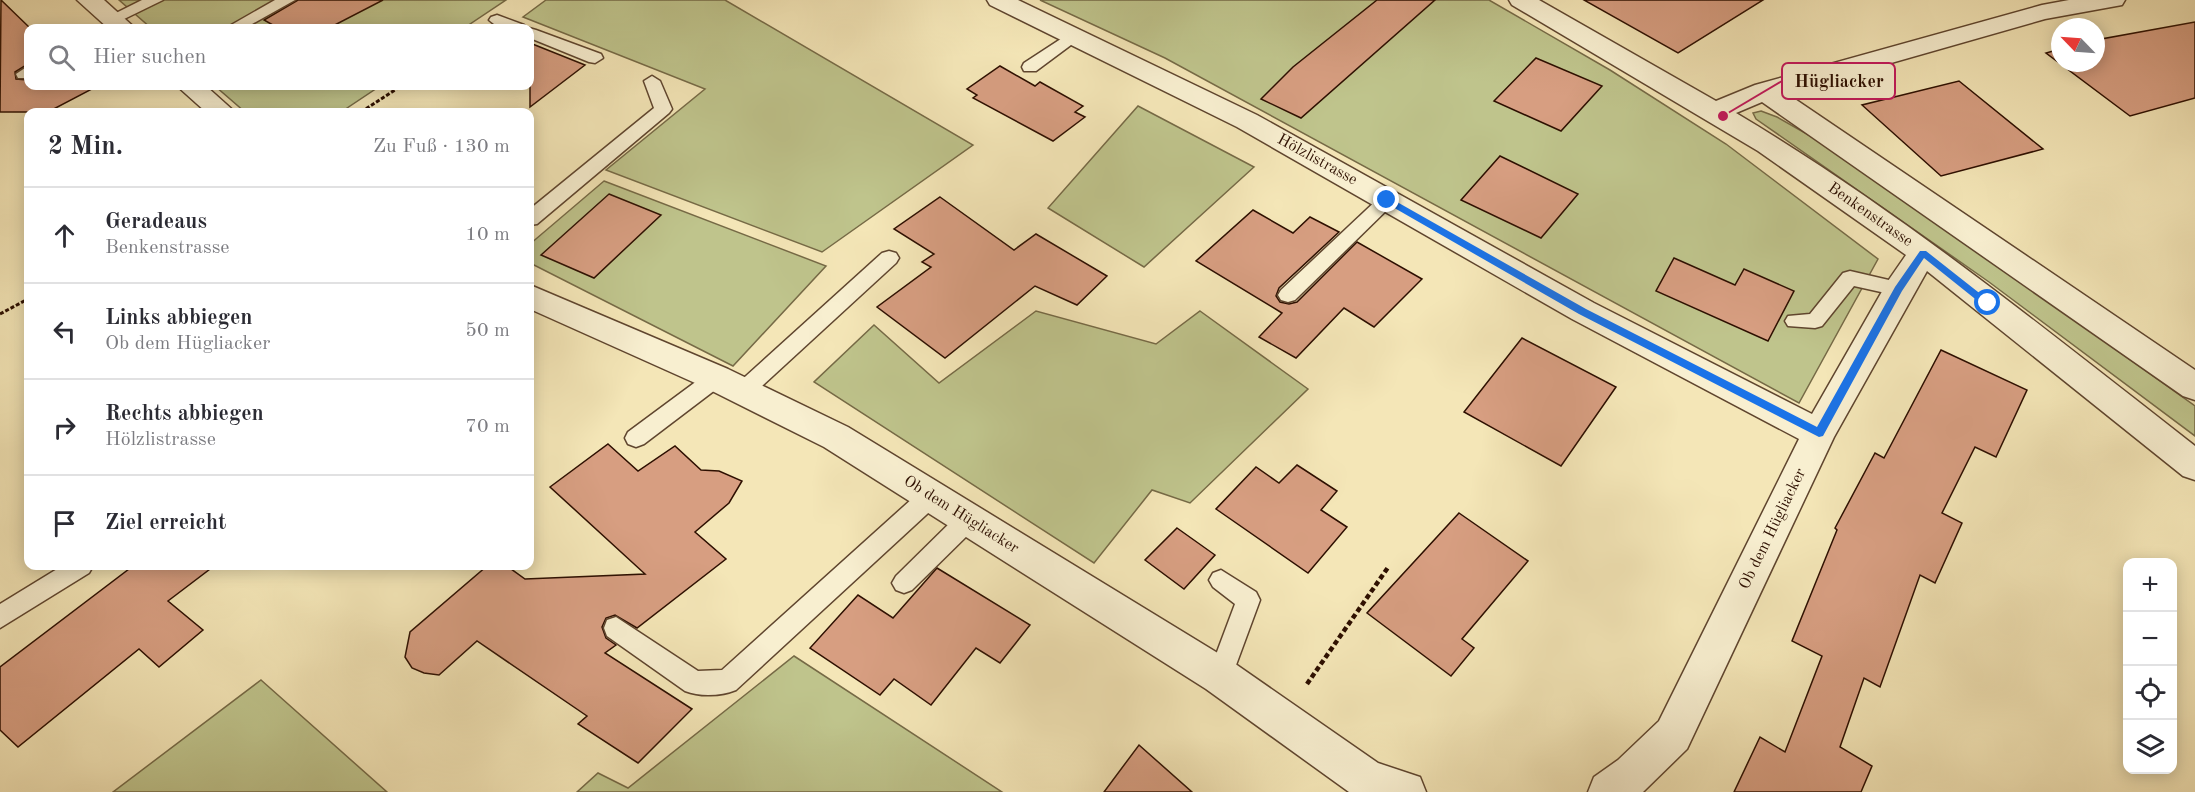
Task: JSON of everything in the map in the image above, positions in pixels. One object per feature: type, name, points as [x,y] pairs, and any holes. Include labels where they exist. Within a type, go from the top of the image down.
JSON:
[{"type":"street","points":[[89,0],[117,24]]},
{"type":"street","name":"Hölzlistrasse","points":[[999,0],[1247,121],[1583,311],[1819,433]]},
{"type":"street","name":"Benkenstrasse","points":[[1521,0],[1714,112],[1804,168],[1923,253],[2195,465]]},
{"type":"street","points":[[2016,0],[2042,12]]},
{"type":"street","points":[[1714,112],[1764,91],[2042,12],[2113,0]]},
{"type":"street","points":[[195,90],[217,108]]},
{"type":"street","points":[[1764,91],[2195,387]]},
{"type":"street","name":"Ob dem Hügliacker","points":[[1609,792],[1633,774],[1673,735],[1819,433],[1899,289],[1923,253]]},
{"type":"street","name":"Ob dem Hügliacker","points":[[534,298],[730,384],[836,437],[1220,676],[1282,720],[1362,786],[1405,792]]},
{"type":"lane","points":[[117,24],[154,0]]},
{"type":"lane","points":[[242,24],[287,0]]},
{"type":"lane","points":[[497,20],[508,24]]},
{"type":"lane","points":[[534,35],[595,58]]},
{"type":"lane","points":[[1030,67],[1073,36]]},
{"type":"lane","points":[[534,216],[663,109],[652,81]]},
{"type":"lane","points":[[1288,295],[1387,200]]},
{"type":"lane","points":[[636,438],[730,384],[889,258]]},
{"type":"lane","points":[[1795,321],[1815,321],[1850,278],[1899,289]]},
{"type":"lane","points":[[616,628],[694,683],[727,682],[931,496]]},
{"type":"lane","points":[[904,583],[969,519]]},
{"type":"lane","points":[[0,617],[75,570]]},
{"type":"lane","points":[[1220,676],[1248,600],[1221,580]]},
{"type":"path","points":[[367,108],[395,90]]},
{"type":"path","points":[[0,314],[24,302]]},
{"type":"path","points":[[1282,720],[1389,566]]},
{"type":"green space","points":[[119,0],[506,0],[470,24],[146,24]]},
{"type":"green space","points":[[546,0],[725,0],[973,145],[822,252],[606,170],[705,89],[523,17]]},
{"type":"green space","points":[[1040,0],[1489,0],[1610,70],[1726,144],[1878,259],[1799,403],[1165,58]]},
{"type":"green space","points":[[220,90],[374,90],[347,108],[240,108]]},
{"type":"green space","points":[[1138,106],[1254,167],[1144,267],[1048,208]]},
{"type":"green space","points":[[1761,111],[1777,117],[1842,154],[2195,406],[2195,436],[1989,282],[1756,119],[1753,113]]},
{"type":"green space","points":[[604,181],[826,266],[733,366],[534,265],[534,241]]},
{"type":"green space","points":[[1036,311],[1156,344],[1200,311],[1308,389],[1190,503],[1152,490],[1094,563],[814,382],[874,325],[939,383]]},
{"type":"green space","points":[[794,656],[1002,792],[577,792],[598,773],[628,788]]},
{"type":"green space","points":[[261,680],[387,792],[113,792]]},
{"type":"building","points":[[1,0],[26,24],[24,24],[24,66],[15,72],[16,79],[24,80],[24,90],[90,90],[56,108],[24,108],[24,112],[0,112]]},
{"type":"building","points":[[298,0],[383,0],[337,24],[271,24],[264,20]]},
{"type":"building","points":[[1377,0],[1435,0],[1301,118],[1261,99],[1293,67]]},
{"type":"building","points":[[1584,0],[1763,0],[1678,53]]},
{"type":"building","points":[[2195,22],[2195,98],[2130,116],[2071,72],[2105,72],[2105,38]]},
{"type":"building","points":[[534,45],[585,65],[530,107],[530,90],[534,90]]},
{"type":"building","points":[[1536,58],[1602,86],[1561,131],[1494,101]]},
{"type":"building","points":[[1000,66],[1035,86],[1040,82],[1083,106],[1075,112],[1085,117],[1053,141],[973,98],[977,95],[967,89]]},
{"type":"building","points":[[1959,81],[2043,149],[1941,176],[1862,105]]},
{"type":"building","points":[[1500,156],[1578,194],[1541,238],[1461,200]]},
{"type":"building","points":[[609,194],[661,215],[594,278],[541,255]]},
{"type":"building","points":[[940,197],[1014,250],[1036,234],[1107,276],[1077,305],[1035,286],[945,358],[877,307],[931,267],[922,262],[934,254],[894,229]]},
{"type":"building","points":[[1253,210],[1293,233],[1310,217],[1339,232],[1279,288],[1276,296],[1280,302],[1289,304],[1297,302],[1357,242],[1422,279],[1374,327],[1344,308],[1296,358],[1259,337],[1282,313],[1196,261]]},
{"type":"building","points":[[1674,258],[1735,285],[1744,269],[1794,291],[1768,341],[1656,291]]},
{"type":"building","points":[[1522,338],[1616,387],[1561,466],[1464,412]]},
{"type":"building","points":[[1941,350],[2027,390],[1996,457],[1975,447],[1942,513],[1962,523],[1935,583],[1920,575],[1880,687],[1864,678],[1840,747],[1872,766],[1861,792],[1734,792],[1760,737],[1785,752],[1822,656],[1792,641],[1837,530],[1835,528],[1875,453],[1884,458]]},
{"type":"building","points":[[608,444],[638,471],[675,446],[701,470],[719,471],[742,481],[729,503],[695,532],[726,559],[637,628],[615,615],[606,618],[602,627],[606,638],[616,645],[605,653],[692,709],[638,763],[578,724],[587,716],[477,641],[439,675],[424,673],[412,668],[405,657],[410,632],[482,570],[513,570],[525,579],[645,574],[550,487]]},
{"type":"building","points":[[1297,465],[1337,491],[1321,510],[1347,527],[1308,573],[1216,509],[1256,467],[1279,483]]},
{"type":"building","points":[[1459,513],[1528,561],[1462,639],[1474,648],[1451,676],[1367,613]]},
{"type":"building","points":[[1177,528],[1215,555],[1184,589],[1145,560]]},
{"type":"building","points":[[937,568],[1030,625],[1000,663],[976,648],[931,705],[894,679],[880,695],[810,648],[858,595],[893,618]]},
{"type":"building","points":[[128,570],[209,570],[168,601],[203,630],[159,667],[139,649],[18,747],[0,730],[0,667]]},
{"type":"building","points":[[1139,745],[1192,792],[1104,792]]},
{"type":"place","name":"Hügliacker","points":[[1723,116]]},
{"type":"route","points":[[1387,200],[1583,311],[1819,433],[1899,289],[1923,253],[1988,303]]}]
